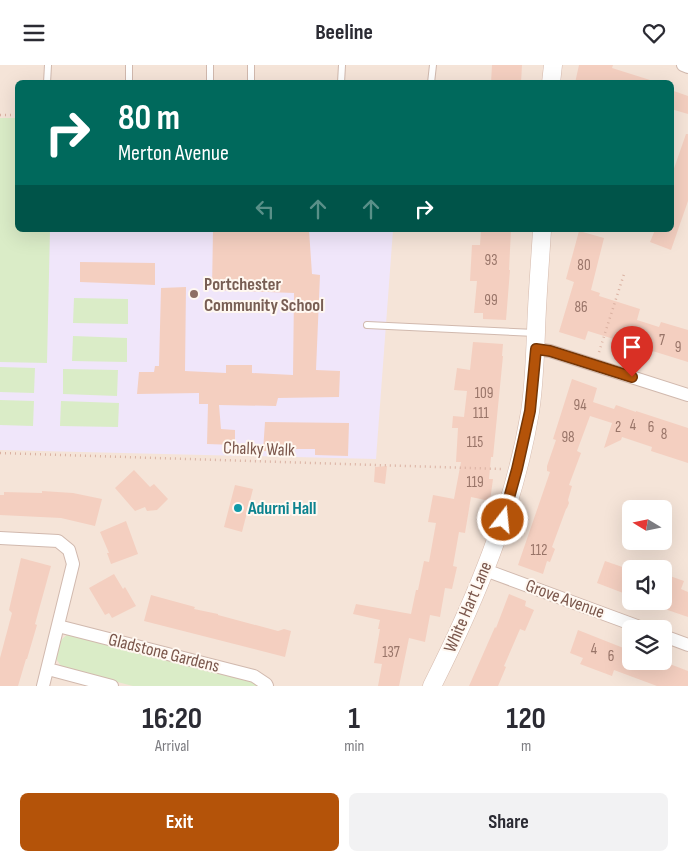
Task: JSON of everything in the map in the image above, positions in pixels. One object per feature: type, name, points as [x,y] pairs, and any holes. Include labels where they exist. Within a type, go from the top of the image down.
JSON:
[{"type":"street","points":[[552,80],[553,65]]},
{"type":"street","points":[[683,65],[688,67]]},
{"type":"street","name":"White Hart Lane","points":[[432,686],[449,653],[485,570],[503,520],[517,469],[530,411],[542,232]]},
{"type":"street","points":[[536,341],[550,351],[688,395]]},
{"type":"street","points":[[0,538],[58,541],[69,550],[73,564],[43,686]]},
{"type":"street","name":"Grove Avenue","points":[[485,570],[622,621]]},
{"type":"street","name":"Gladstone Gardens","points":[[58,626],[254,676],[267,686]]},
{"type":"street","points":[[672,639],[688,645]]},
{"type":"street","points":[[48,669],[112,686]]},
{"type":"lane","points":[[47,80],[48,65]]},
{"type":"lane","points":[[129,65],[129,80]]},
{"type":"lane","points":[[210,65],[210,80]]},
{"type":"lane","points":[[251,65],[251,80]]},
{"type":"lane","points":[[342,65],[342,80]]},
{"type":"lane","points":[[430,80],[432,65]]},
{"type":"lane","points":[[367,325],[536,341]]},
{"type":"path","points":[[0,115],[15,115]]},
{"type":"path","points":[[594,365],[624,274]]},
{"type":"path","name":"Chalky Walk","points":[[0,453],[517,469]]},
{"type":"path","points":[[357,459],[357,464]]},
{"type":"shaded area","points":[[0,65],[688,65],[688,686],[0,686]]},
{"type":"shaded area","name":"Portchester Community School","points":[[0,118],[15,118],[15,232],[393,232],[376,459],[0,450]]},
{"type":"green space","points":[[0,118],[15,118],[15,232],[50,232],[47,363],[0,362]]},
{"type":"green space","points":[[74,298],[128,299],[128,324],[73,323]]},
{"type":"green space","points":[[73,336],[127,338],[127,362],[72,361]]},
{"type":"green space","points":[[0,367],[35,368],[34,393],[0,392]]},
{"type":"green space","points":[[63,369],[118,370],[117,396],[63,394]]},
{"type":"green space","points":[[0,400],[34,401],[33,426],[0,425]]},
{"type":"green space","points":[[61,401],[119,403],[118,427],[60,426]]},
{"type":"green space","points":[[68,634],[252,682],[259,686],[133,686],[67,669],[61,666],[57,660],[59,645]]},
{"type":"building","points":[[492,65],[522,65],[521,80],[491,80]]},
{"type":"building","points":[[579,65],[613,65],[612,68],[650,80],[576,80]]},
{"type":"building","points":[[674,91],[688,96],[688,114],[674,110]]},
{"type":"building","points":[[686,134],[688,134],[688,201],[671,250],[650,242],[654,232],[674,232],[674,168]]},
{"type":"building","points":[[213,232],[309,232],[312,274],[320,275],[316,370],[340,371],[339,397],[278,398],[276,406],[219,405],[221,429],[235,430],[235,445],[207,444],[208,404],[199,404],[199,393],[137,394],[139,372],[154,372],[155,366],[159,366],[161,288],[186,287],[185,371],[226,373],[226,365],[252,365],[252,373],[293,375],[294,293],[212,290]]},
{"type":"building","points":[[481,232],[511,232],[506,320],[483,319],[483,313],[474,313],[477,281],[470,281],[472,245],[480,245]]},
{"type":"building","points":[[579,232],[604,238],[591,290],[600,293],[599,296],[640,309],[637,320],[659,327],[661,322],[688,330],[688,362],[588,331],[585,340],[559,332],[574,282],[566,279]]},
{"type":"building","points":[[80,262],[155,263],[155,285],[80,282]]},
{"type":"building","points":[[473,342],[503,344],[493,457],[491,457],[489,479],[493,479],[490,501],[471,497],[465,533],[459,532],[453,566],[457,567],[452,589],[445,588],[440,617],[430,615],[425,642],[409,638],[399,686],[378,686],[382,664],[374,663],[380,620],[353,614],[356,604],[411,614],[424,561],[429,562],[436,523],[428,522],[433,495],[454,499],[461,462],[456,462],[458,428],[452,428],[453,416],[464,417],[467,391],[454,390],[457,368],[470,370]]},
{"type":"building","points":[[572,379],[597,388],[593,402],[614,409],[616,405],[688,428],[688,463],[651,451],[652,447],[622,437],[621,440],[604,448],[612,423],[590,416],[577,451],[581,453],[569,485],[572,486],[568,500],[569,503],[552,547],[555,549],[550,562],[547,561],[543,574],[518,565],[550,472],[547,471],[547,466],[556,440],[553,439]]},
{"type":"building","points":[[265,422],[349,423],[348,456],[315,455],[315,449],[293,449],[292,452],[263,451]]},
{"type":"building","points":[[387,466],[385,484],[374,482],[375,467]]},
{"type":"building","points":[[134,470],[150,487],[154,484],[168,499],[157,510],[147,511],[145,507],[135,511],[115,488]]},
{"type":"building","name":"Adurni Hall","points":[[235,485],[253,489],[242,532],[224,527]]},
{"type":"building","points":[[42,491],[73,493],[102,499],[95,526],[61,518],[0,515],[0,495],[4,495],[4,492],[42,493]]},
{"type":"building","points":[[126,521],[138,554],[111,564],[107,553],[109,553],[100,532]]},
{"type":"building","points":[[21,558],[51,566],[35,624],[37,625],[18,686],[0,686],[0,658],[12,613],[9,610]]},
{"type":"building","points":[[605,561],[622,567],[622,593],[597,583]]},
{"type":"building","points":[[114,574],[123,589],[125,587],[136,606],[112,618],[109,613],[105,615],[89,588]]},
{"type":"building","points":[[672,577],[684,581],[681,589],[688,592],[688,617],[668,610],[672,610]]},
{"type":"building","points":[[509,594],[526,601],[525,606],[534,610],[525,631],[520,629],[504,666],[506,667],[498,686],[469,686],[496,628]]},
{"type":"building","points":[[151,595],[195,607],[194,609],[278,631],[284,629],[291,631],[285,657],[144,621]]},
{"type":"building","points":[[578,630],[622,647],[622,670],[672,670],[672,665],[688,671],[688,686],[657,686],[614,670],[612,676],[580,664],[583,658],[570,653]]},
{"type":"place","name":"Portchester Community School","points":[[194,294]]},
{"type":"place","name":"Adurni Hall","points":[[238,508]]},
{"type":"route","points":[[503,520],[530,411],[536,349],[550,351],[632,377]]}]
